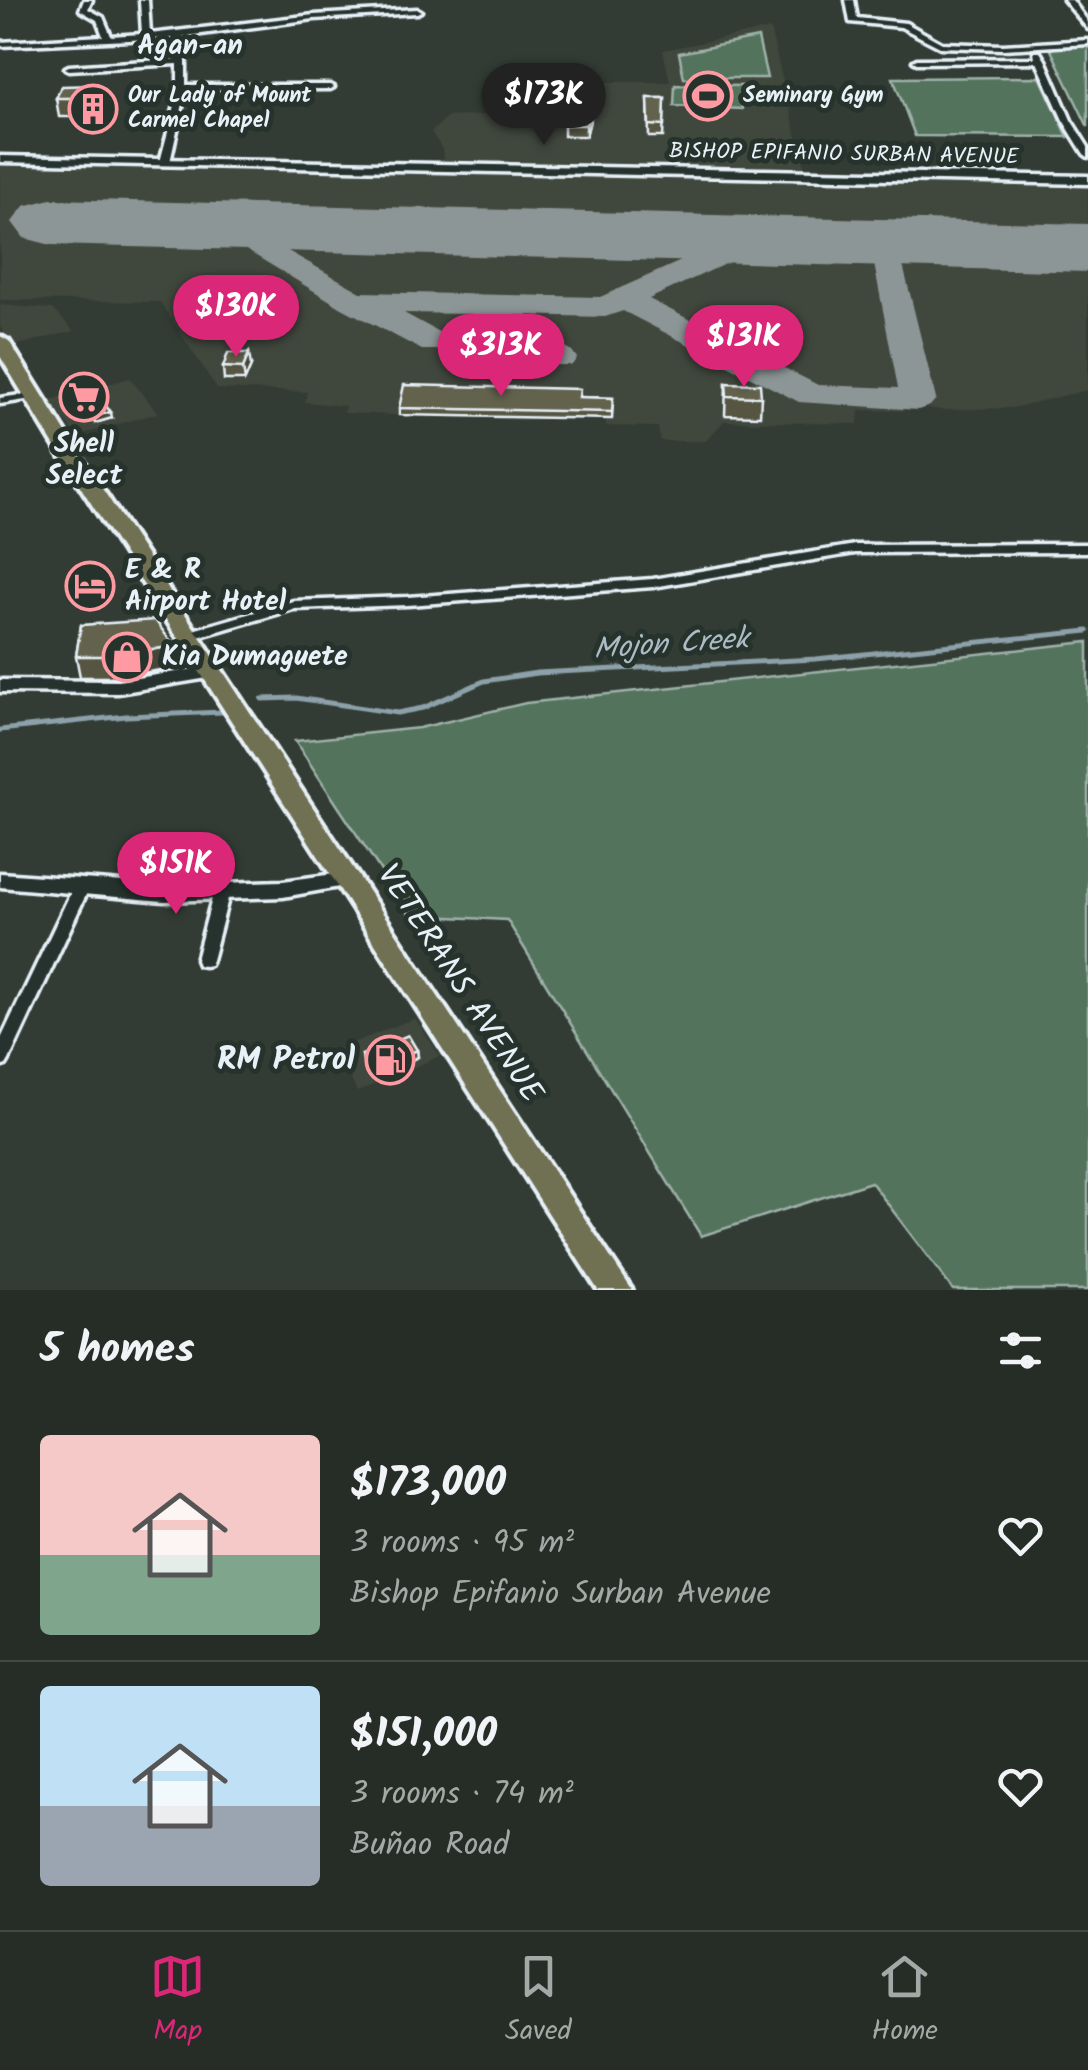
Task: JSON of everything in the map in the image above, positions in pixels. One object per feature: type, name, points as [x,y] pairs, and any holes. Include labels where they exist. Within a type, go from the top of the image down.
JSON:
[{"type":"highway","name":"VETERANS AVENUE","points":[[0,341],[616,1290]]},
{"type":"street","points":[[88,0],[84,10],[100,19],[107,37]]},
{"type":"street","points":[[144,0],[146,36]]},
{"type":"street","points":[[850,0],[853,20],[903,25],[940,45],[1088,42]]},
{"type":"street","points":[[1069,2],[1088,4]]},
{"type":"street","points":[[1069,2],[1088,27]]},
{"type":"street","points":[[0,44],[175,35],[314,16],[417,11]]},
{"type":"street","points":[[165,162],[182,88],[182,61],[175,35]]},
{"type":"street","points":[[1032,44],[1067,120],[1088,154]]},
{"type":"street","points":[[916,61],[1041,60]]},
{"type":"street","points":[[69,68],[182,61]]},
{"type":"street","points":[[182,88],[330,87]]},
{"type":"street","name":"BISHOP EPIFANIO SURBAN AVENUE","points":[[0,159],[1088,180]]},
{"type":"street","points":[[0,401],[34,396]]},
{"type":"street","points":[[191,635],[293,605],[408,601],[653,583],[855,549],[1088,548]]},
{"type":"street","points":[[0,686],[118,687],[214,672]]},
{"type":"street","points":[[0,880],[164,892],[283,889],[349,879]]},
{"type":"street","points":[[0,1060],[82,886]]},
{"type":"street","points":[[204,960],[222,891]]},
{"type":"shaded area","points":[[770,29],[806,173],[444,166],[442,149],[431,132],[447,117],[541,112],[539,82],[670,82],[663,50]]},
{"type":"shaded area","points":[[0,161],[1088,186],[1088,390],[1012,408],[943,410],[904,406],[904,411],[859,410],[858,424],[724,421],[706,441],[660,441],[658,427],[606,426],[606,421],[594,418],[520,420],[344,413],[345,406],[305,402],[307,392],[217,389],[160,302],[0,300]]},
{"type":"shaded area","points":[[0,305],[53,309],[74,331],[14,346],[0,327]]},
{"type":"shaded area","points":[[130,378],[158,413],[76,436],[50,400]]},
{"type":"shaded area","points":[[415,1018],[440,1056],[357,1092],[337,1049]]},
{"type":"green space","points":[[758,38],[767,78],[684,78],[679,53]]},
{"type":"green space","points":[[1088,46],[1088,127],[1050,48]]},
{"type":"green space","points":[[1040,77],[1068,137],[915,136],[893,78]]},
{"type":"green space","name":"Seminary Gym","points":[[675,85],[743,86],[742,109],[674,106]]},
{"type":"green space","points":[[1088,642],[1088,1290],[953,1290],[871,1182],[701,1236],[507,920],[410,915],[295,741],[419,728],[526,703]]},
{"type":"building","points":[[97,85],[88,98],[56,98],[62,86]]},
{"type":"building","points":[[567,98],[593,98],[586,125],[564,125]]},
{"type":"building","points":[[648,98],[665,98],[664,126],[649,125]]},
{"type":"building","points":[[228,353],[249,353],[243,368],[223,367]]},
{"type":"building","points":[[726,383],[760,384],[761,397],[727,396]]},
{"type":"building","points":[[87,384],[111,412],[94,416],[71,389]]},
{"type":"building","points":[[404,385],[580,389],[579,397],[613,398],[612,412],[399,408]]},
{"type":"building","points":[[155,620],[174,646],[113,656],[76,656],[81,625]]},
{"type":"building","points":[[408,1035],[417,1050],[371,1070],[362,1055]]},
{"type":"waterway","name":"Mojon Creek","points":[[262,699],[296,698],[397,713],[423,708],[484,681],[537,673],[816,659],[1088,631]]},
{"type":"waterway","name":"Mojon Creek","points":[[0,730],[126,716],[223,712]]},
{"type":"taxiway","points":[[229,227],[360,302],[605,307],[755,239]]},
{"type":"taxiway","points":[[624,299],[811,395],[918,399],[885,243]]},
{"type":"taxiway","points":[[365,304],[434,343]]},
{"type":"taxiway","points":[[479,305],[560,358]]},
{"type":"runway","points":[[51,222],[1088,248]]},
{"type":"place","name":"Seminary Gym","points":[[708,96]]},
{"type":"place","name":"Our Lady of Mount Carmel Chapel","points":[[93,109]]},
{"type":"place","name":"Shell Select","points":[[84,397]]},
{"type":"place","name":"E & R Airport Hotel","points":[[90,586]]},
{"type":"place","name":"Kia Dumaguete","points":[[127,657]]},
{"type":"place","name":"RM Petrol","points":[[390,1060]]},
{"type":"district","name":"Agan-an","points":[[190,46]]}]
